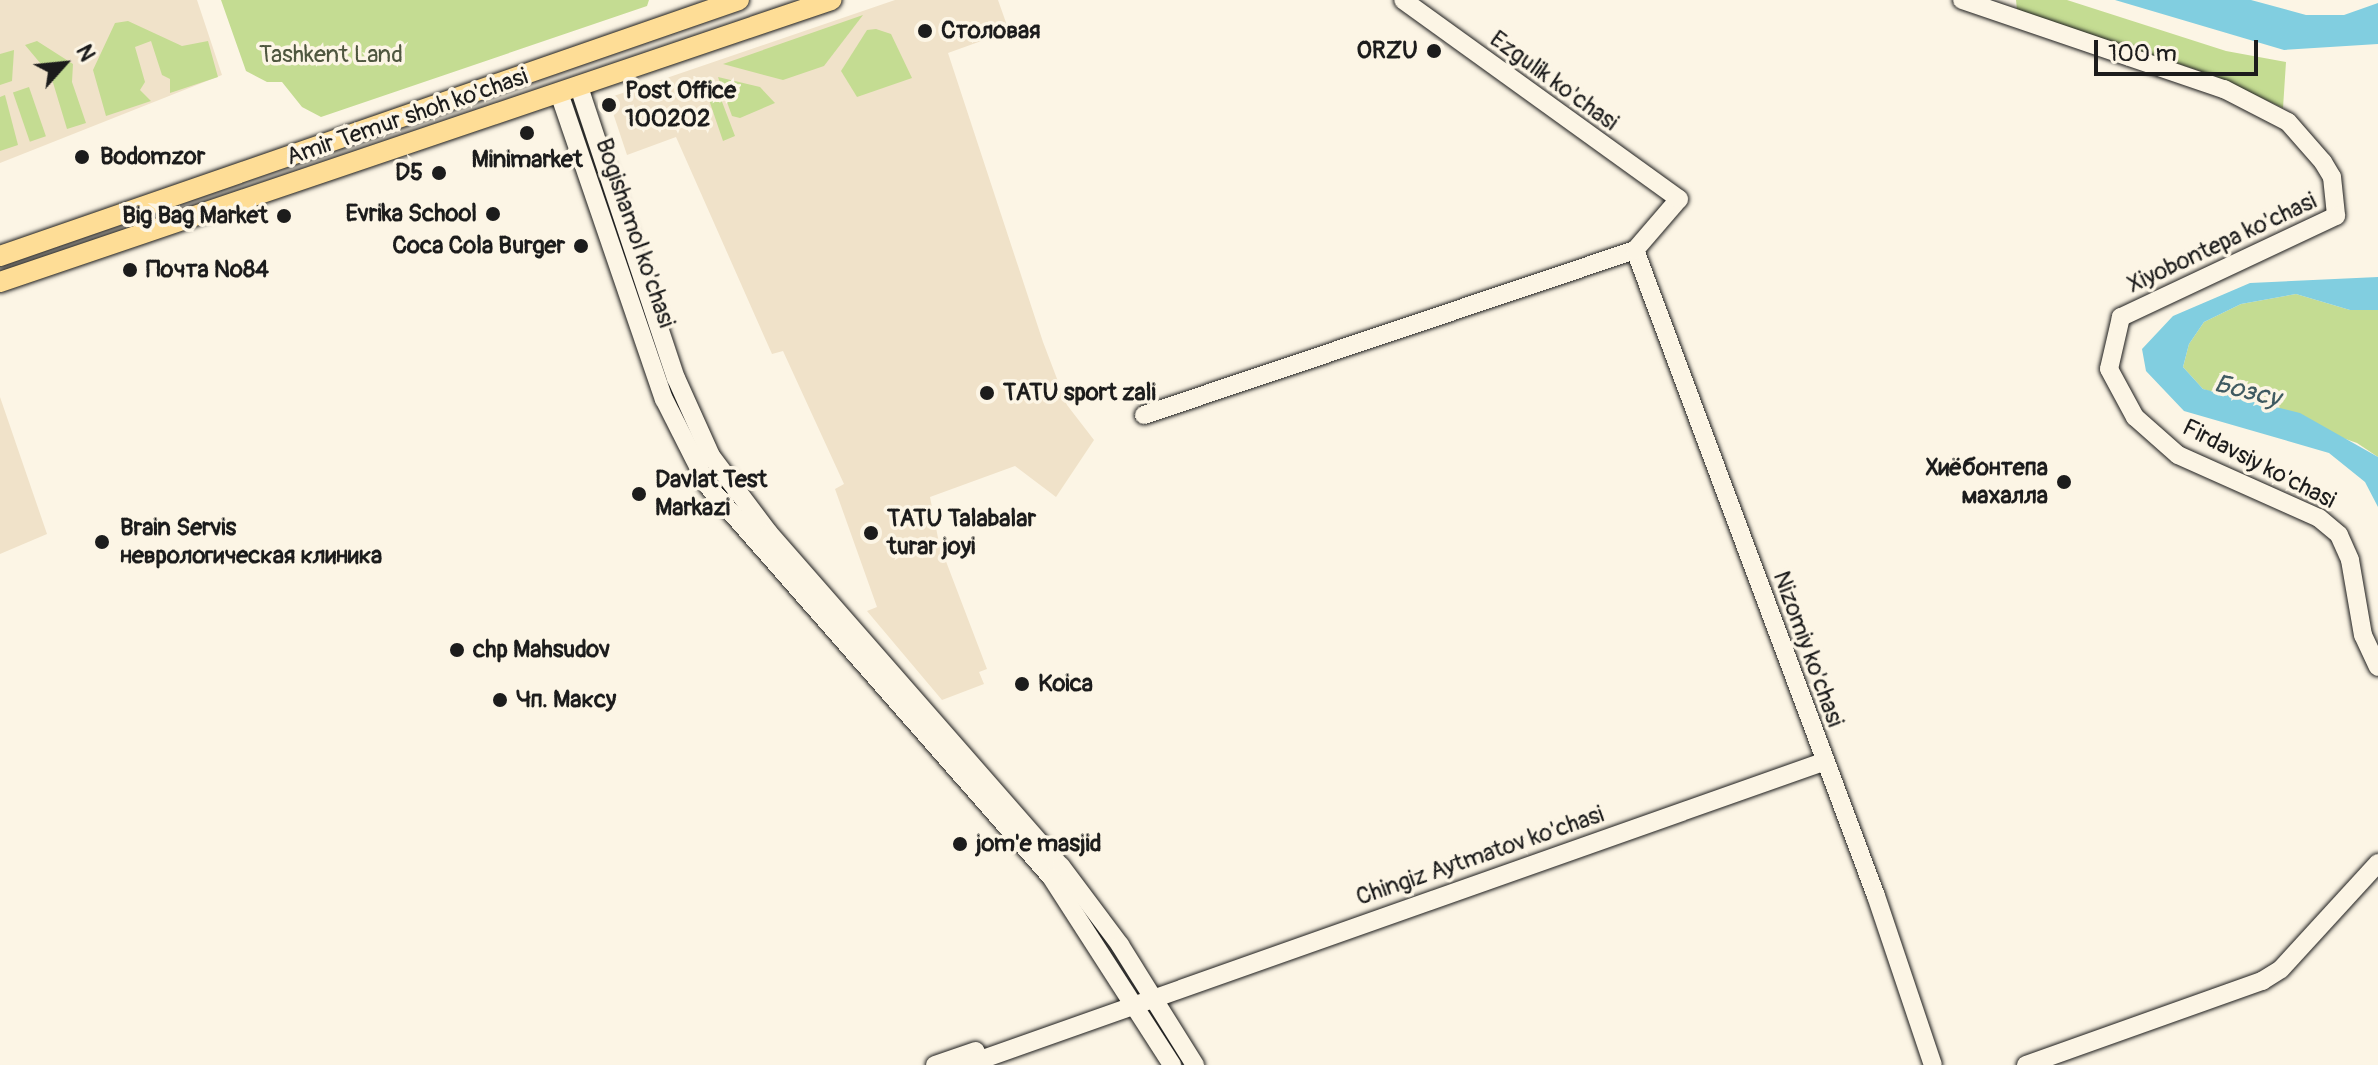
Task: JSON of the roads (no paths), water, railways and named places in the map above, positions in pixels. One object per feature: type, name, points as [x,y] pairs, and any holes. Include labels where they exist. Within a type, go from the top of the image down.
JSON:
[{"type":"main road","name":"Amir Temur shoh ko'chasi","points":[[0,256],[739,0]]},
{"type":"main road","name":"Amir Temur shoh ko'chasi","points":[[0,282],[831,0]]},
{"type":"main road","name":"Bogishamol ko'chasi","points":[[560,62],[569,90]]},
{"type":"street","name":"Xiyobontepa ko'chasi","points":[[1962,0],[2224,89],[2288,122],[2323,162],[2336,195],[2333,218],[2121,317]]},
{"type":"street","name":"Ezgulik ko'chasi","points":[[1406,1],[1679,199],[1635,250]]},
{"type":"street","name":"Bogishamol ko'chasi","points":[[569,90],[676,378],[704,444],[769,533],[914,710],[1061,866],[1141,1000],[1172,1065]]},
{"type":"street","points":[[1144,415],[1635,250]]},
{"type":"street","name":"Nizomiy ko'chasi","points":[[1635,250],[1823,762],[1876,896],[1933,1065]]},
{"type":"street","name":"Firdavsiy ko'chasi","points":[[2121,317],[2109,369],[2135,417],[2178,455],[2329,525],[2350,560],[2363,635],[2378,667]]},
{"type":"street","name":"Chingiz Aytmatov ko'chasi","points":[[966,1065],[1141,1000],[1823,762]]},
{"type":"street","points":[[2026,1065],[2262,981],[2281,969],[2378,863]]},
{"type":"street","name":"Bogishamol ko'chasi","points":[[1141,1000],[1195,1065]]},
{"type":"street","name":"Chingiz Aytmatov ko'chasi","points":[[935,1065],[1141,1000]]},
{"type":"water","points":[[2115,0],[2251,0],[2306,15],[2344,15],[2378,3],[2378,44],[2284,50]]},
{"type":"water","name":"Бозсу","points":[[2378,277],[2378,310],[2350,310],[2296,294],[2241,304],[2204,322],[2189,344],[2183,367],[2203,389],[2300,413],[2378,457],[2378,507],[2365,482],[2329,453],[2184,411],[2146,371],[2142,349],[2173,316],[2250,283]]},
{"type":"place","name":"Столовая","points":[[925,31]]},
{"type":"place","name":"ORZU","points":[[1434,51]]},
{"type":"place","name":"Post Office 100202","points":[[609,105]]},
{"type":"place","name":"Minimarket","points":[[527,133]]},
{"type":"place","name":"Bodomzor","points":[[82,157]]},
{"type":"place","name":"D5","points":[[439,173]]},
{"type":"place","name":"Evrika School","points":[[493,214]]},
{"type":"place","name":"Big Bag Market","points":[[284,216]]},
{"type":"place","name":"Coca Cola Burger","points":[[581,246]]},
{"type":"place","name":"Почта №84","points":[[130,270]]},
{"type":"place","name":"TATU sport zali","points":[[987,393]]},
{"type":"place","name":"Хиёбонтепа махалла","points":[[2064,482]]},
{"type":"place","name":"Davlat Test Markazi","points":[[639,494]]},
{"type":"place","name":"TATU Talabalar turar joyi","points":[[871,533]]},
{"type":"place","name":"Brain Servis неврологическая клиника","points":[[102,542]]},
{"type":"place","name":"chp Mahsudov","points":[[457,650]]},
{"type":"place","name":"Koica","points":[[1022,684]]},
{"type":"place","name":"Чп. Максу","points":[[500,700]]},
{"type":"place","name":"jom'e masjid","points":[[960,844]]},
{"type":"park label","name":"Tashkent Land","points":[[331,55]]}]
